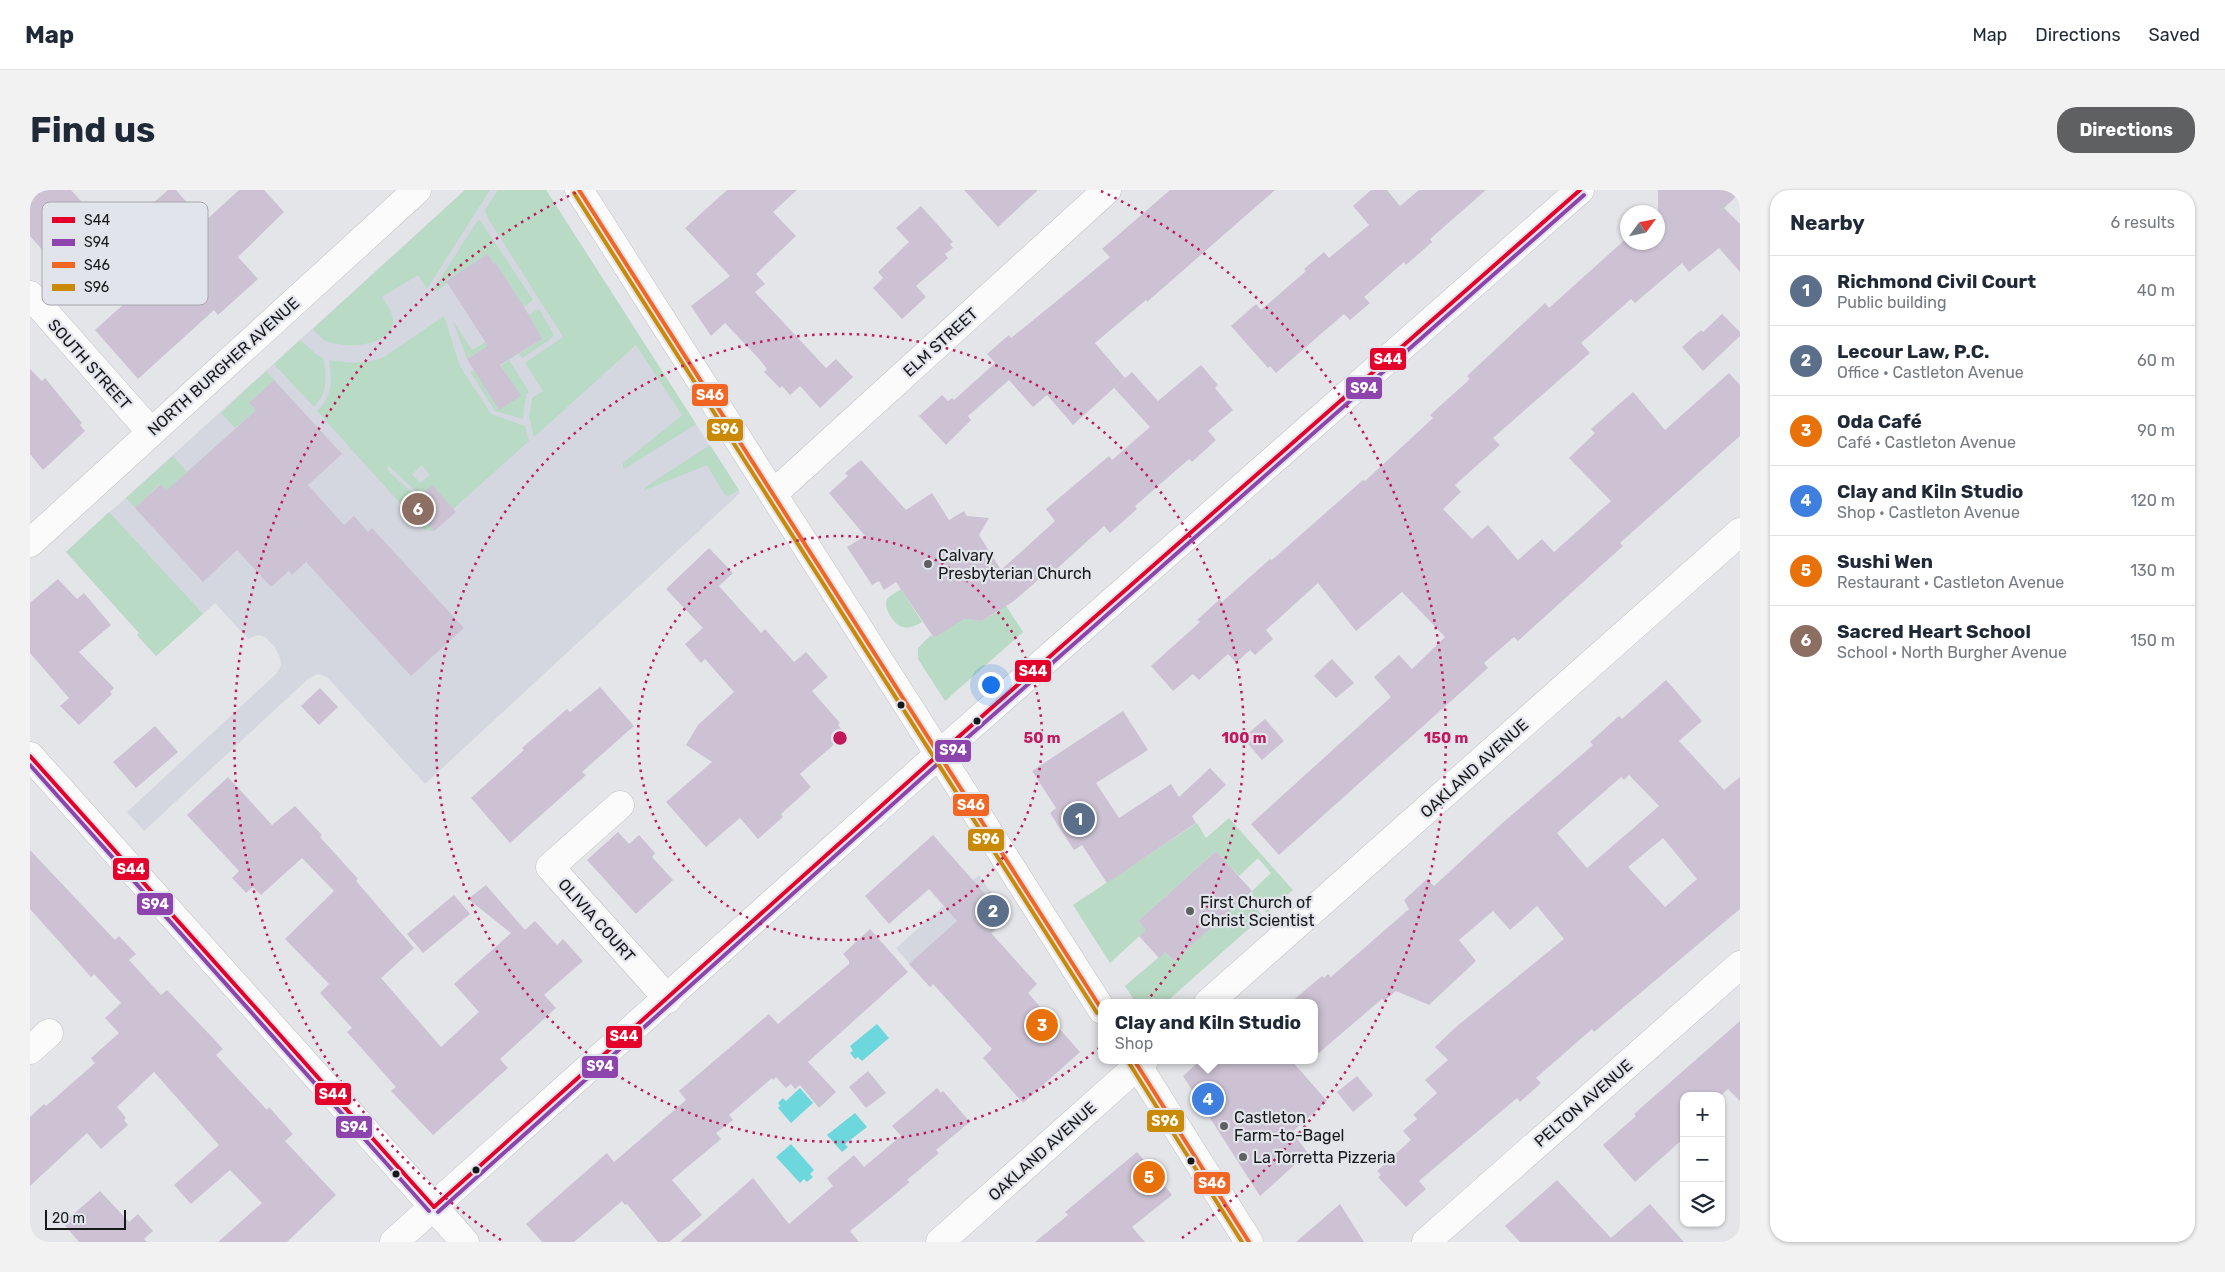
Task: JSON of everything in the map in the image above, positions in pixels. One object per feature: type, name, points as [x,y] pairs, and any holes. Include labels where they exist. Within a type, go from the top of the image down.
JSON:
[{"type":"street","name":"NORTH BURGHER AVENUE","points":[[30,544],[417,190]]},
{"type":"street","points":[[579,190],[1098,1004]]},
{"type":"street","name":"ELM STREET","points":[[773,494],[1107,190]]},
{"type":"street","points":[[394,1242],[668,999],[938,755],[1580,190]]},
{"type":"street","name":"SOUTH STREET","points":[[30,296],[151,432]]},
{"type":"street","name":"OAKLAND AVENUE","points":[[1213,999],[1740,532]]},
{"type":"street","points":[[30,756],[465,1242]]},
{"type":"street","name":"OLIVIA COURT","points":[[620,805],[550,867],[668,999]]},
{"type":"street","name":"PELTON AVENUE","points":[[1426,1242],[1740,965]]},
{"type":"street","name":"OAKLAND AVENUE","points":[[940,1242],[1136,1064]]},
{"type":"street","points":[[1139,1064],[1249,1242]]},
{"type":"shaded area","points":[[465,190],[546,190],[740,493],[425,784],[327,677],[318,674],[308,679],[144,831],[127,812],[277,673],[281,665],[280,658],[275,647],[265,637],[258,635],[248,639],[215,603],[156,656],[137,635],[139,633],[66,552]]},
{"type":"shaded area","points":[[979,875],[1009,919],[930,987],[896,948]]},
{"type":"green space","points":[[465,190],[490,190],[427,289],[418,275],[382,297],[390,309],[393,319],[390,331],[384,337],[364,344],[342,345],[324,340],[318,335],[313,329]]},
{"type":"green space","points":[[498,190],[546,190],[696,424],[626,468],[623,468],[623,463],[682,415],[636,345],[534,437],[529,417],[532,398],[543,391],[525,363],[563,337],[487,217],[485,210]]},
{"type":"green space","points":[[478,220],[480,220],[533,300],[524,307],[496,263],[494,264],[488,254],[447,280],[448,283],[435,292],[433,290]]},
{"type":"green space","points":[[539,309],[554,335],[522,358],[519,354],[542,339],[529,315]]},
{"type":"green space","points":[[444,316],[460,366],[491,414],[525,426],[529,441],[453,509],[432,486],[421,496],[389,466],[387,467],[388,471],[418,498],[411,506],[434,531],[424,530],[317,411],[329,393],[331,375],[329,360],[356,363],[384,357]],"holes":[[[422,465],[430,475],[420,483],[412,474]]]},
{"type":"green space","points":[[453,321],[472,350],[486,342],[488,346],[467,359]]},
{"type":"green space","points":[[300,340],[323,358],[325,372],[324,390],[314,407],[274,364]]},
{"type":"green space","points":[[509,360],[529,392],[526,394],[523,419],[495,411],[470,372],[474,370],[520,396],[501,366]]},
{"type":"green space","points":[[266,371],[274,380],[249,403],[256,410],[235,428],[221,413]]},
{"type":"green space","points":[[710,445],[739,490],[728,496],[725,495],[707,465],[643,491],[647,486]]},
{"type":"green space","points":[[173,456],[187,472],[166,491],[160,484],[135,508],[126,498]]},
{"type":"green space","points":[[109,512],[203,614],[156,656],[137,635],[139,633],[66,552]]},
{"type":"green space","points":[[901,589],[922,622],[911,627],[903,627],[896,623],[886,606],[888,598]]},
{"type":"green space","points":[[1001,598],[1023,632],[945,701],[918,659],[918,648],[931,635],[934,638],[951,627],[941,611],[955,603],[966,619],[982,621],[999,611]]},
{"type":"green space","points":[[1229,818],[1293,890],[1267,913],[1254,899],[1252,891],[1271,873],[1258,858],[1239,876],[1216,851],[1138,921],[1146,930],[1110,963],[1073,905],[1197,823],[1206,838]]},
{"type":"green space","points":[[1241,900],[1251,903],[1263,916],[1170,999],[1133,999],[1125,986],[1165,952],[1174,961]]},
{"type":"water","points":[[877,1024],[889,1038],[862,1061],[858,1057],[855,1059],[850,1053],[853,1051],[850,1046]]},
{"type":"water","points":[[800,1088],[813,1103],[791,1123],[778,1108],[780,1106],[778,1103],[783,1098],[786,1101]]},
{"type":"water","points":[[855,1113],[867,1127],[845,1144],[848,1147],[842,1152],[827,1135]]},
{"type":"water","points":[[791,1144],[814,1170],[810,1174],[813,1177],[807,1182],[804,1179],[800,1183],[776,1157]]},
{"type":"building","points":[[30,190],[71,190],[82,202],[42,202],[42,249],[30,236]]},
{"type":"building","points":[[168,190],[176,190],[186,202],[154,202]]},
{"type":"building","points":[[239,190],[264,190],[284,212],[238,257],[258,279],[218,315],[214,310],[138,379],[95,330],[123,305],[208,305],[208,218]]},
{"type":"building","points":[[727,190],[797,190],[773,212],[796,236],[756,274],[765,284],[755,292],[826,368],[836,359],[853,377],[820,408],[800,386],[790,395],[782,386],[780,388],[764,372],[767,369],[759,359],[725,323],[711,336],[691,306],[730,276],[685,228]]},
{"type":"building","points":[[964,190],[1038,190],[998,227]]},
{"type":"building","points":[[1170,190],[1275,190],[1147,302],[1146,300],[1095,343],[1125,378],[1073,425],[1047,395],[1033,407],[1009,380],[968,416],[971,420],[946,445],[919,416],[942,395],[948,401],[952,398],[954,400],[995,363],[987,354],[1009,335],[1011,338],[1110,257],[1102,249]]},
{"type":"building","points":[[1371,190],[1387,190],[1400,206],[1419,190],[1486,190],[1430,239],[1432,242],[1406,265],[1404,262],[1364,297],[1370,303],[1350,320],[1344,314],[1276,373],[1270,366],[1268,368],[1231,326],[1256,304],[1261,310],[1306,271],[1304,269],[1324,252],[1329,258],[1369,225],[1353,206]]},
{"type":"building","points":[[1658,190],[1740,190],[1740,193],[1724,208],[1740,224],[1740,272],[1719,248],[1689,272],[1682,263],[1635,303],[1631,299],[1581,343],[1590,353],[1493,438],[1500,445],[1455,485],[1461,492],[1443,509],[1472,539],[1488,525],[1518,560],[1542,539],[1554,552],[1611,501],[1569,458],[1595,433],[1591,429],[1633,392],[1665,430],[1729,373],[1740,385],[1740,436],[1620,543],[1623,546],[1518,641],[1514,637],[1484,663],[1488,668],[1279,855],[1251,824],[1391,697],[1374,677],[1399,655],[1412,669],[1445,637],[1402,592],[1356,631],[1318,583],[1266,630],[1273,639],[1255,655],[1250,650],[1236,663],[1228,654],[1199,680],[1193,674],[1173,691],[1151,666],[1200,622],[1197,620],[1220,599],[1222,602],[1363,480],[1365,481],[1433,418],[1430,415],[1470,379],[1467,376],[1545,303],[1549,308],[1620,244],[1620,250],[1665,250],[1665,205],[1658,205]]},
{"type":"building","points":[[921,206],[953,242],[950,244],[953,248],[945,254],[948,258],[916,286],[926,297],[902,319],[873,288],[883,278],[878,272],[909,242],[896,228]]},
{"type":"building","points":[[488,254],[494,264],[496,263],[542,339],[500,365],[521,396],[499,410],[467,359],[488,346],[446,281]]},
{"type":"building","points":[[1722,314],[1740,332],[1740,336],[1703,371],[1682,347],[1701,330],[1703,332]]},
{"type":"building","points":[[1201,365],[1218,385],[1215,388],[1233,410],[1208,431],[1216,440],[1192,462],[1189,459],[1135,506],[1137,509],[1110,533],[1104,526],[1051,574],[1048,571],[1014,601],[982,621],[964,619],[934,638],[896,582],[884,590],[879,581],[872,585],[847,547],[865,536],[829,493],[848,476],[845,473],[861,460],[906,510],[932,493],[949,520],[964,511],[967,516],[989,518],[979,535],[1001,570],[1055,521],[1046,509],[1109,456],[1112,460],[1150,427],[1114,388],[1132,372],[1158,401]]},
{"type":"building","points":[[30,369],[42,381],[45,378],[82,423],[80,425],[85,431],[43,470],[30,454]]},
{"type":"building","points":[[274,380],[342,454],[308,485],[344,525],[354,516],[368,532],[372,528],[464,628],[411,676],[306,562],[292,575],[289,571],[271,587],[237,550],[203,582],[135,508],[161,484],[166,491],[256,410],[249,403]]},
{"type":"building","points":[[432,485],[456,512],[434,531],[410,505]]},
{"type":"building","points":[[709,548],[733,573],[719,586],[761,633],[765,629],[794,662],[806,652],[828,677],[812,691],[840,723],[838,725],[846,734],[800,774],[811,787],[781,814],[783,817],[758,839],[740,818],[706,847],[666,802],[712,762],[686,745],[698,725],[734,692],[705,659],[701,663],[685,644],[703,628],[666,589]]},
{"type":"building","points":[[58,579],[77,599],[84,593],[111,625],[79,652],[114,688],[110,692],[112,694],[79,725],[60,706],[69,698],[30,653],[30,603]]},
{"type":"building","points":[[1332,659],[1354,683],[1336,698],[1314,676]]},
{"type":"building","points":[[1666,680],[1702,721],[1679,741],[1724,790],[1740,777],[1740,909],[1594,1032],[1592,1029],[1536,1078],[1541,1083],[1520,1102],[1517,1098],[1419,1181],[1426,1189],[1406,1207],[1378,1177],[1381,1175],[1377,1171],[1411,1140],[1403,1131],[1417,1119],[1413,1115],[1437,1093],[1425,1080],[1448,1060],[1435,1047],[1456,1027],[1564,939],[1537,906],[1510,930],[1493,911],[1459,940],[1476,961],[1429,1005],[1396,991],[1384,1001],[1382,999],[1318,1054],[1318,999],[1295,999],[1322,976],[1324,978],[1328,974],[1331,977],[1409,909],[1404,900],[1427,879],[1434,886],[1498,827],[1593,745],[1590,742],[1619,716],[1622,719]],"holes":[[[1629,775],[1659,806],[1587,868],[1557,833],[1621,777],[1624,780]],[[1663,838],[1697,879],[1665,907],[1628,867]]]},
{"type":"building","points":[[600,687],[634,726],[582,772],[586,775],[510,843],[471,798],[524,750],[522,748],[567,709],[570,712]]},
{"type":"building","points":[[320,688],[338,707],[319,725],[301,706]]},
{"type":"building","points":[[1123,711],[1148,750],[1096,783],[1119,818],[1171,784],[1179,797],[1210,768],[1226,785],[1192,816],[1196,823],[1107,883],[1082,845],[1074,850],[1050,813],[1056,808],[1032,771]]},
{"type":"building","points":[[1265,719],[1284,741],[1262,760],[1243,738]]},
{"type":"building","points":[[155,726],[178,752],[136,788],[113,762]]},
{"type":"building","points":[[228,777],[272,825],[295,806],[322,835],[320,837],[358,879],[356,881],[414,948],[381,978],[441,1047],[479,1012],[454,984],[511,933],[468,899],[486,885],[525,930],[535,921],[557,945],[563,939],[583,961],[544,995],[556,1008],[500,1059],[508,1068],[433,1135],[391,1091],[396,1087],[347,1032],[352,1028],[320,993],[329,984],[285,939],[334,891],[302,858],[261,895],[253,887],[246,893],[232,878],[239,871],[187,815]]},
{"type":"building","points":[[618,832],[629,844],[639,835],[655,853],[652,857],[673,880],[636,914],[587,860]]},
{"type":"building","points":[[933,835],[986,895],[990,891],[1008,917],[991,933],[1037,984],[1028,993],[1080,1052],[1023,1103],[983,1058],[992,1049],[933,984],[930,987],[909,964],[957,921],[929,889],[889,924],[865,896]]},
{"type":"building","points":[[30,850],[115,940],[119,936],[136,954],[129,960],[161,995],[167,990],[223,1049],[216,1055],[267,1110],[269,1107],[293,1134],[285,1141],[336,1195],[287,1242],[218,1242],[262,1203],[230,1170],[191,1204],[174,1185],[219,1145],[154,1072],[117,1107],[126,1118],[124,1120],[128,1125],[101,1149],[87,1133],[30,1186],[30,1117],[44,1104],[46,1106],[95,1063],[91,1058],[119,1033],[105,1018],[121,1003],[94,974],[91,977],[30,909]]},
{"type":"building","name":"First Church of Christ Scientist","points":[[1216,851],[1252,891],[1174,961],[1165,952],[1159,958],[1139,936],[1146,930],[1138,921]]},
{"type":"building","points":[[454,895],[470,914],[423,953],[407,934]]},
{"type":"building","points":[[870,929],[908,972],[808,1062],[836,1092],[819,1108],[800,1085],[795,1089],[791,1084],[786,1088],[776,1077],[773,1080],[772,1078],[729,1115],[733,1120],[716,1133],[721,1139],[672,1180],[702,1215],[669,1242],[658,1242],[627,1204],[625,1205],[622,1201],[574,1242],[542,1242],[526,1224],[607,1153],[614,1162],[686,1100],[679,1091],[769,1014],[778,1024],[849,964],[849,961],[843,954]]},
{"type":"building","points":[[1740,1021],[1740,1101],[1728,1089],[1725,1092],[1680,1092],[1680,1142],[1635,1182],[1603,1145],[1636,1116],[1634,1114]]},
{"type":"building","points":[[1196,1064],[1295,1064],[1327,1101],[1292,1132],[1308,1153],[1260,1196],[1183,1076]]},
{"type":"building","points":[[868,1071],[886,1093],[866,1108],[849,1087]]},
{"type":"building","points":[[1357,1076],[1373,1095],[1353,1112],[1337,1092]]},
{"type":"building","points":[[937,1088],[941,1093],[943,1091],[970,1122],[936,1150],[939,1153],[907,1180],[910,1182],[850,1231],[859,1242],[680,1242],[753,1178],[789,1224],[833,1186],[827,1178],[854,1155],[864,1167],[901,1136],[892,1126]]},
{"type":"building","points":[[1137,1152],[1172,1195],[1132,1227],[1145,1242],[1035,1242],[1068,1215],[1065,1212]]},
{"type":"building","points":[[1557,1180],[1611,1238],[1650,1204],[1684,1242],[1520,1242],[1505,1226]]},
{"type":"building","points":[[100,1191],[129,1222],[138,1214],[153,1231],[144,1239],[147,1242],[79,1242],[63,1223]]},
{"type":"building","points":[[1340,1204],[1364,1242],[1296,1242]]},
{"type":"transit line","name":"S46","points":[[579,190],[1098,1004]]},
{"type":"transit line","name":"S44","points":[[434,1207],[938,755],[1580,190]]},
{"type":"transit line","name":"S96","points":[[574,193],[1097,1013]]},
{"type":"transit line","name":"S94","points":[[438,1212],[942,760],[1584,195]]},
{"type":"transit line","name":"S44","points":[[30,756],[434,1207]]},
{"type":"transit line","name":"S94","points":[[30,765],[429,1211]]},
{"type":"transit line","name":"S96","points":[[1130,1064],[1242,1242]]},
{"type":"transit line","name":"S46","points":[[1137,1064],[1249,1242]]},
{"type":"place","name":"Sacred Heart School","points":[[418,509]]},
{"type":"place","name":"Calvary Presbyterian Church","points":[[928,564]]},
{"type":"place","name":"Richmond Civil Court","points":[[1079,819]]},
{"type":"place","name":"Lecour Law, P.C.","points":[[993,911]]},
{"type":"place","name":"First Church of Christ Scientist","points":[[1190,911]]},
{"type":"place","name":"Oda Café","points":[[1042,1025]]},
{"type":"place","name":"Clay and Kiln Studio","points":[[1208,1099]]},
{"type":"place","name":"Castleton Farm-to-Bagel","points":[[1224,1126]]},
{"type":"place","name":"La Torretta Pizzeria","points":[[1243,1157]]},
{"type":"place","name":"Sushi Wen","points":[[1149,1177]]}]
